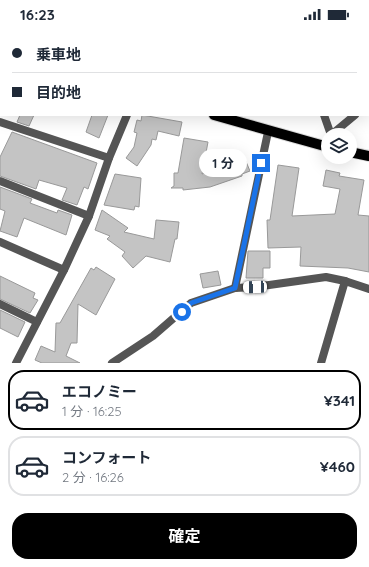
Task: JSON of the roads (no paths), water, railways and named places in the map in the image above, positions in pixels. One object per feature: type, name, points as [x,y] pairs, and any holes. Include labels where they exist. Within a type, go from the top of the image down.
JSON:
[{"type":"main road","points":[[217,116],[268,132],[321,145]]},
{"type":"main road","points":[[357,153],[369,156]]},
{"type":"street","points":[[16,363],[64,270],[89,216],[109,158],[127,116]]},
{"type":"street","points":[[324,116],[329,128]]},
{"type":"street","points":[[339,128],[354,116]]},
{"type":"street","points":[[0,122],[109,158]]},
{"type":"street","points":[[235,288],[268,132]]},
{"type":"street","points":[[0,181],[89,216]]},
{"type":"street","points":[[0,242],[64,270]]},
{"type":"street","points":[[112,363],[153,336],[191,303],[235,288],[255,287],[326,277],[345,281],[369,289]]},
{"type":"street","points":[[321,363],[345,281]]},
{"type":"street","points":[[0,304],[37,322]]}]
